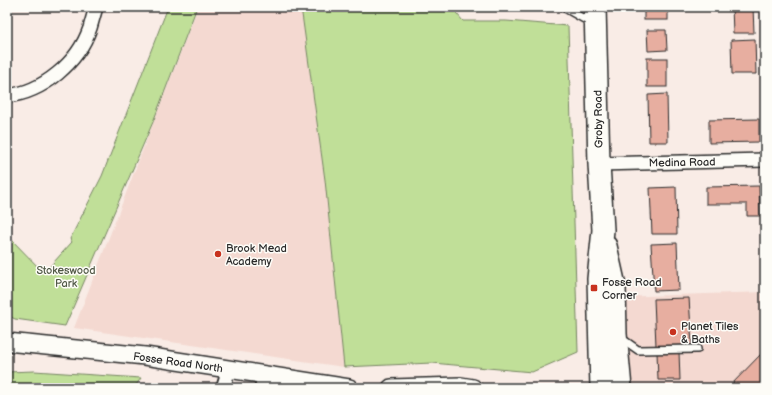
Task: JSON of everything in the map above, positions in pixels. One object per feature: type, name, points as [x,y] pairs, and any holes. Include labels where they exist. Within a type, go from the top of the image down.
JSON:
[{"type":"main road","name":"Groby Road","points":[[595,16],[599,164],[603,230],[615,286],[616,334],[621,388]]},
{"type":"main road","name":"Groby Road","points":[[598,386],[598,279],[603,230]]},
{"type":"street","points":[[7,96],[18,95],[39,87],[59,73],[76,54],[90,29],[96,7]]},
{"type":"street","name":"Medina Road","points":[[599,164],[765,160]]},
{"type":"street","name":"Fosse Road North","points":[[7,342],[146,356],[228,369],[262,382],[349,388]]},
{"type":"street","points":[[223,388],[228,369]]},
{"type":"street","points":[[391,388],[461,386],[473,388]]},
{"type":"lane","points":[[563,7],[595,16]]},
{"type":"lane","points":[[616,334],[638,350],[697,349]]},
{"type":"shaded area","name":"Brook Mead Academy","points":[[198,7],[301,7],[325,180],[344,367],[74,328]]},
{"type":"shaded area","points":[[765,292],[765,388],[621,388],[616,297]]},
{"type":"green space","name":"Stokeswood Park","points":[[168,7],[197,7],[153,122],[65,326],[15,319],[7,315],[7,235],[44,273],[72,242],[70,239],[102,176]]},
{"type":"green space","points":[[301,7],[451,7],[463,21],[506,21],[568,26],[578,352],[532,372],[432,363],[344,367],[325,180]]},
{"type":"green space","points":[[34,371],[141,378],[134,388],[7,388],[7,372]]},
{"type":"building","points":[[644,7],[668,7],[668,20],[644,20]]},
{"type":"building","points":[[732,7],[753,7],[754,33],[733,33]]},
{"type":"building","points":[[647,30],[666,30],[667,50],[648,51]]},
{"type":"building","points":[[755,39],[756,74],[732,74],[731,40]]},
{"type":"building","points":[[647,58],[667,58],[667,87],[647,87]]},
{"type":"building","points":[[667,94],[668,142],[649,142],[648,95]]},
{"type":"building","points":[[759,119],[759,142],[709,143],[709,120]]},
{"type":"building","points":[[759,186],[760,216],[747,216],[747,204],[706,204],[706,187]]},
{"type":"building","points":[[676,187],[677,234],[652,234],[650,188]]},
{"type":"building","points":[[677,243],[679,290],[654,291],[651,244]]},
{"type":"building","name":"Planet Tiles & Baths","points":[[689,298],[692,345],[656,346],[654,299]]},
{"type":"building","points":[[764,351],[765,388],[728,388]]},
{"type":"building","points":[[657,352],[679,352],[680,380],[658,380]]},
{"type":"place","name":"Brook Mead Academy","points":[[218,254]]},
{"type":"place","name":"Fosse Road Corner","points":[[594,288]]},
{"type":"place","name":"Planet Tiles & Baths","points":[[673,332]]}]
